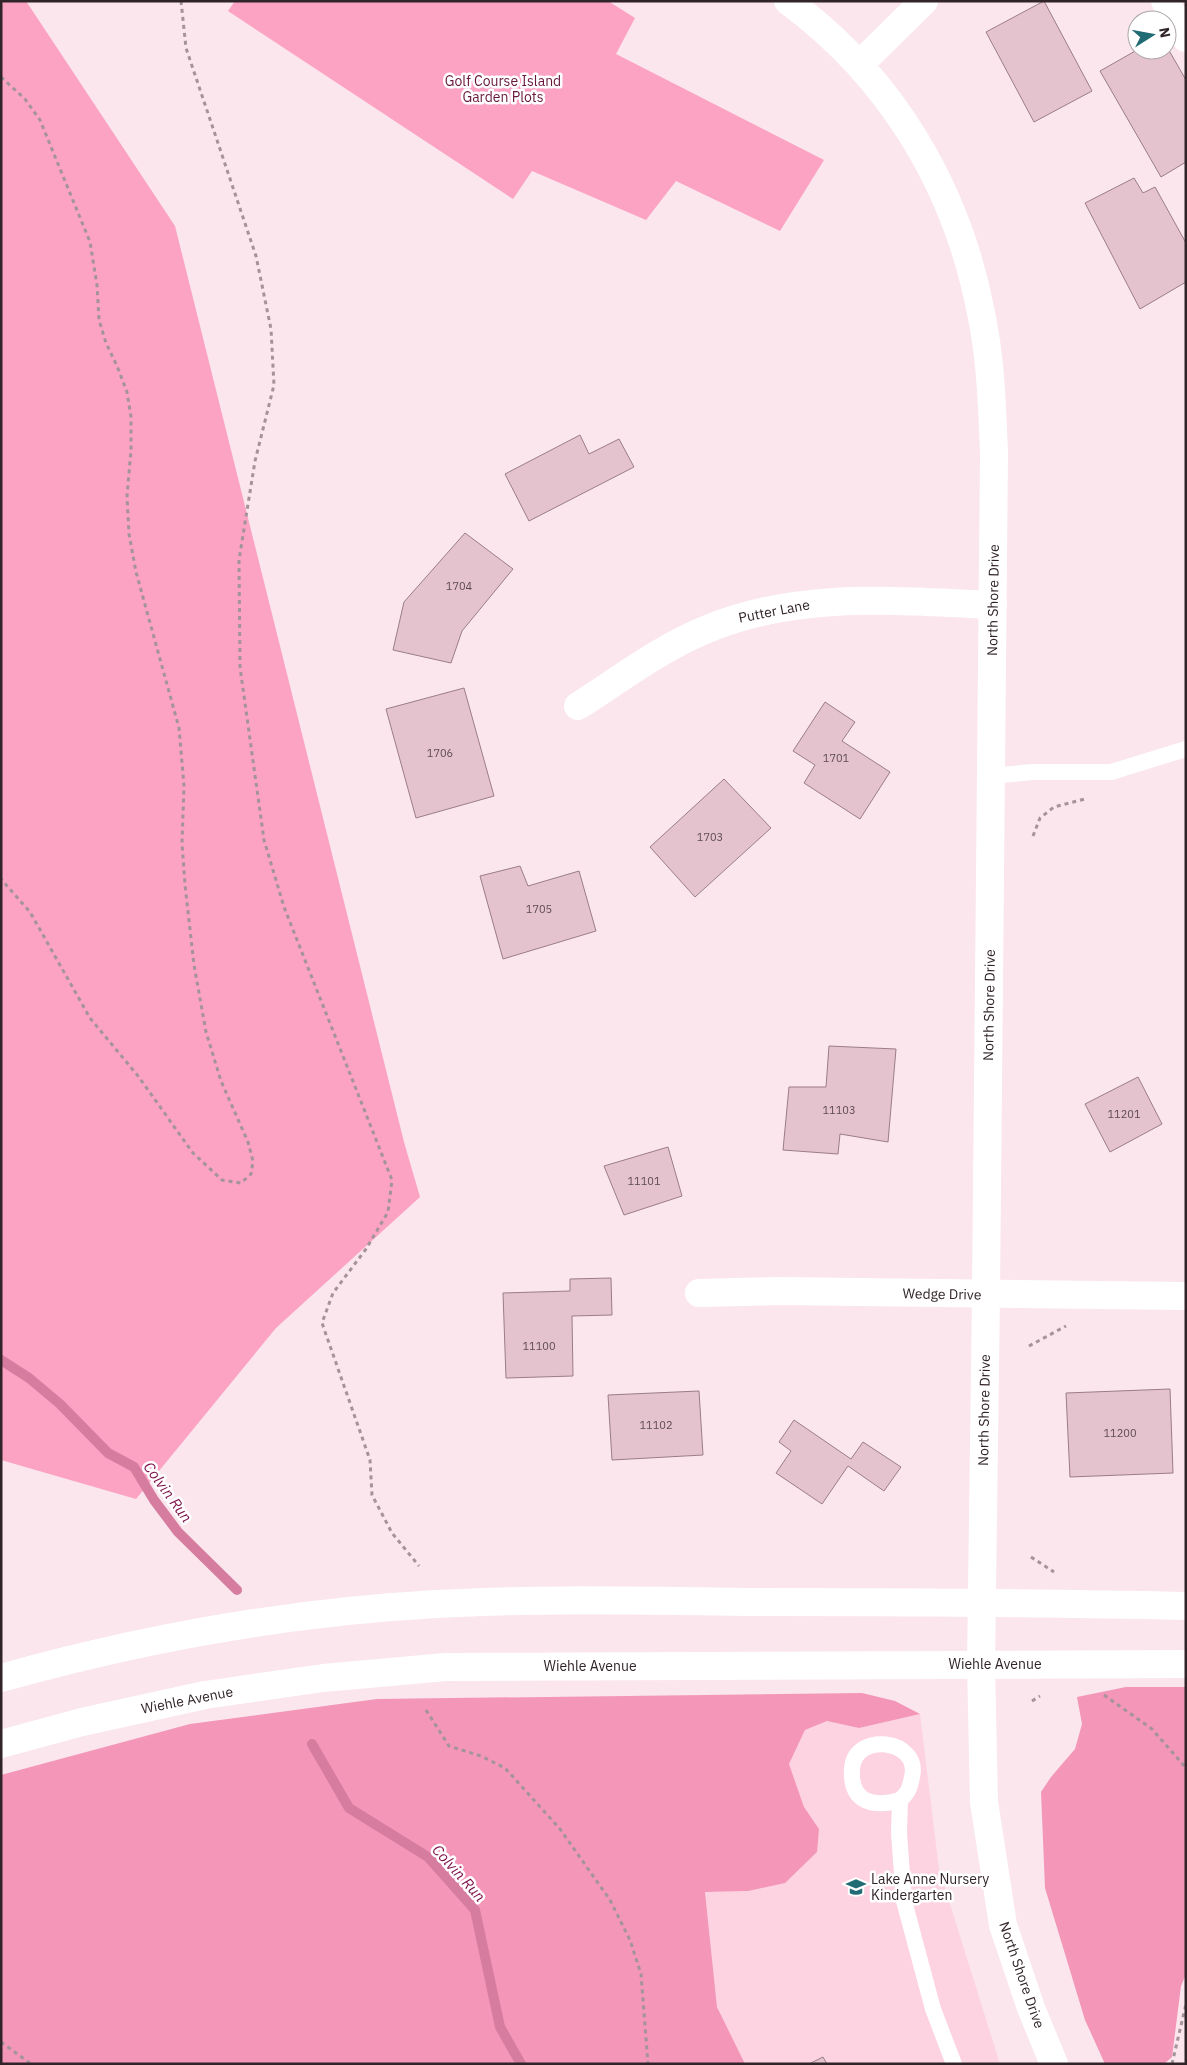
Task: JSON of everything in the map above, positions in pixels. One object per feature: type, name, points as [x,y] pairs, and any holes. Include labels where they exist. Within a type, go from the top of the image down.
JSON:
[{"type":"street","name":"North Shore Drive","points":[[788,1],[814,21],[860,64],[881,89],[918,143],[944,196],[967,256],[981,313],[991,376],[994,453],[986,1295],[981,1603],[984,1802],[1003,1925],[1049,2062]]},
{"type":"street","points":[[860,64],[924,1]]},
{"type":"street","points":[[1165,1],[1186,38]]},
{"type":"street","name":"Putter Lane","points":[[578,706],[651,659],[703,630],[746,614],[797,604],[868,600],[992,605]]},
{"type":"street","name":"Wedge Drive","points":[[699,1293],[779,1291],[1186,1296]]},
{"type":"street","points":[[1,1678],[67,1659],[191,1633],[312,1614],[438,1604],[559,1601],[1186,1606]]},
{"type":"street","name":"Wiehle Avenue","points":[[1,1744],[82,1722],[204,1695],[323,1678],[446,1667],[1186,1664]]},
{"type":"lane","points":[[991,776],[1033,772],[1111,772],[1186,750]]},
{"type":"lane","points":[[900,1800],[899,1833],[904,1901],[933,2009],[954,2064]]},
{"type":"path","points":[[181,1],[186,48],[256,256],[271,330],[274,385],[255,461],[239,560],[240,667],[264,840],[284,907],[392,1180],[388,1212],[366,1249],[333,1293],[322,1323],[370,1460],[372,1495],[392,1534],[419,1566]]},
{"type":"path","points":[[1,77],[25,99],[40,120],[90,242],[97,285],[99,320],[106,343],[127,392],[131,417],[128,496],[129,534],[136,572],[179,728],[184,786],[182,851],[194,965],[206,1032],[222,1081],[248,1142],[253,1161],[251,1174],[241,1183],[222,1180],[192,1152],[138,1076],[90,1018],[30,912],[1,879]]},
{"type":"path","points":[[1099,1692],[1152,1729],[1186,1768]]},
{"type":"path","points":[[1032,1701],[1041,1696]]},
{"type":"path","points":[[426,1710],[448,1746],[481,1756],[505,1768],[560,1829],[610,1900],[630,1940],[641,1974],[648,2064]]},
{"type":"path","points":[[1172,2064],[1186,2004]]},
{"type":"path","points":[[1,2042],[31,2064]]},
{"type":"shaded area","points":[[1126,1687],[1186,1687],[1186,1974],[1181,1986],[1172,2057],[1164,2064],[1105,2064],[1085,2020],[1045,1888],[1041,1792],[1075,1749],[1082,1724],[1077,1697]]},
{"type":"shaded area","points":[[862,1693],[895,1701],[920,1714],[859,1728],[827,1721],[805,1730],[789,1764],[804,1807],[819,1829],[817,1852],[785,1883],[748,1891],[705,1892],[717,2007],[745,2064],[1,2064],[1,1775],[190,1724],[377,1699]]},
{"type":"shaded area","name":"Lake Anne Nursery Kindergarten","points":[[920,1714],[939,1869],[1000,2064],[744,2064],[717,2007],[705,1892],[748,1891],[819,1829],[804,1807],[789,1764],[805,1730],[827,1721],[859,1728]]},
{"type":"green space","points":[[1,1],[26,1],[175,226],[404,1142],[420,1197],[276,1328],[136,1499],[1,1460]]},
{"type":"green space","name":"Golf Course Island Garden Plots","points":[[235,1],[608,1],[635,18],[616,54],[824,160],[780,231],[676,181],[646,220],[532,171],[513,199],[228,11]]},
{"type":"building","points":[[1044,1],[1092,91],[1034,122],[986,32]]},
{"type":"building","points":[[1127,56],[1127,60],[1174,60],[1186,80],[1186,162],[1161,177],[1100,71]]},
{"type":"building","points":[[1134,178],[1143,193],[1155,187],[1186,243],[1186,282],[1140,309],[1085,203]]},
{"type":"building","points":[[580,435],[589,454],[619,439],[634,467],[529,521],[505,474]]},
{"type":"building","points":[[465,533],[513,569],[462,631],[451,663],[393,650],[404,602]]},
{"type":"building","points":[[464,688],[494,796],[416,818],[386,709]]},
{"type":"building","points":[[825,702],[855,722],[842,741],[890,772],[860,819],[804,783],[815,765],[793,751]]},
{"type":"building","points":[[724,779],[771,828],[695,897],[650,847]]},
{"type":"building","points":[[520,866],[528,886],[579,871],[596,931],[503,959],[480,876]]},
{"type":"building","points":[[829,1046],[896,1049],[888,1142],[840,1134],[838,1154],[783,1150],[789,1087],[826,1087]]},
{"type":"building","points":[[1138,1077],[1162,1124],[1110,1152],[1085,1104]]},
{"type":"building","points":[[668,1147],[682,1196],[624,1215],[604,1166]]},
{"type":"building","points":[[611,1278],[612,1315],[572,1316],[573,1376],[506,1378],[503,1293],[570,1291],[570,1279]]},
{"type":"building","points":[[1170,1389],[1173,1473],[1070,1477],[1066,1393]]},
{"type":"building","points":[[699,1391],[703,1455],[612,1460],[608,1395]]},
{"type":"building","points":[[794,1420],[851,1459],[863,1442],[901,1467],[884,1491],[848,1466],[822,1504],[776,1473],[791,1451],[779,1442]]},
{"type":"building","points":[[823,2057],[827,2064],[809,2064]]},
{"type":"waterway","name":"Colvin Run","points":[[1,1360],[29,1378],[60,1404],[108,1453],[134,1467],[154,1500],[178,1532],[237,1590]]},
{"type":"waterway","name":"Colvin Run","points":[[312,1744],[349,1808],[428,1857],[475,1910],[500,2027],[521,2064]]},
{"type":"place","name":"Lake Anne Nursery Kindergarten","points":[[856,1887]]}]
